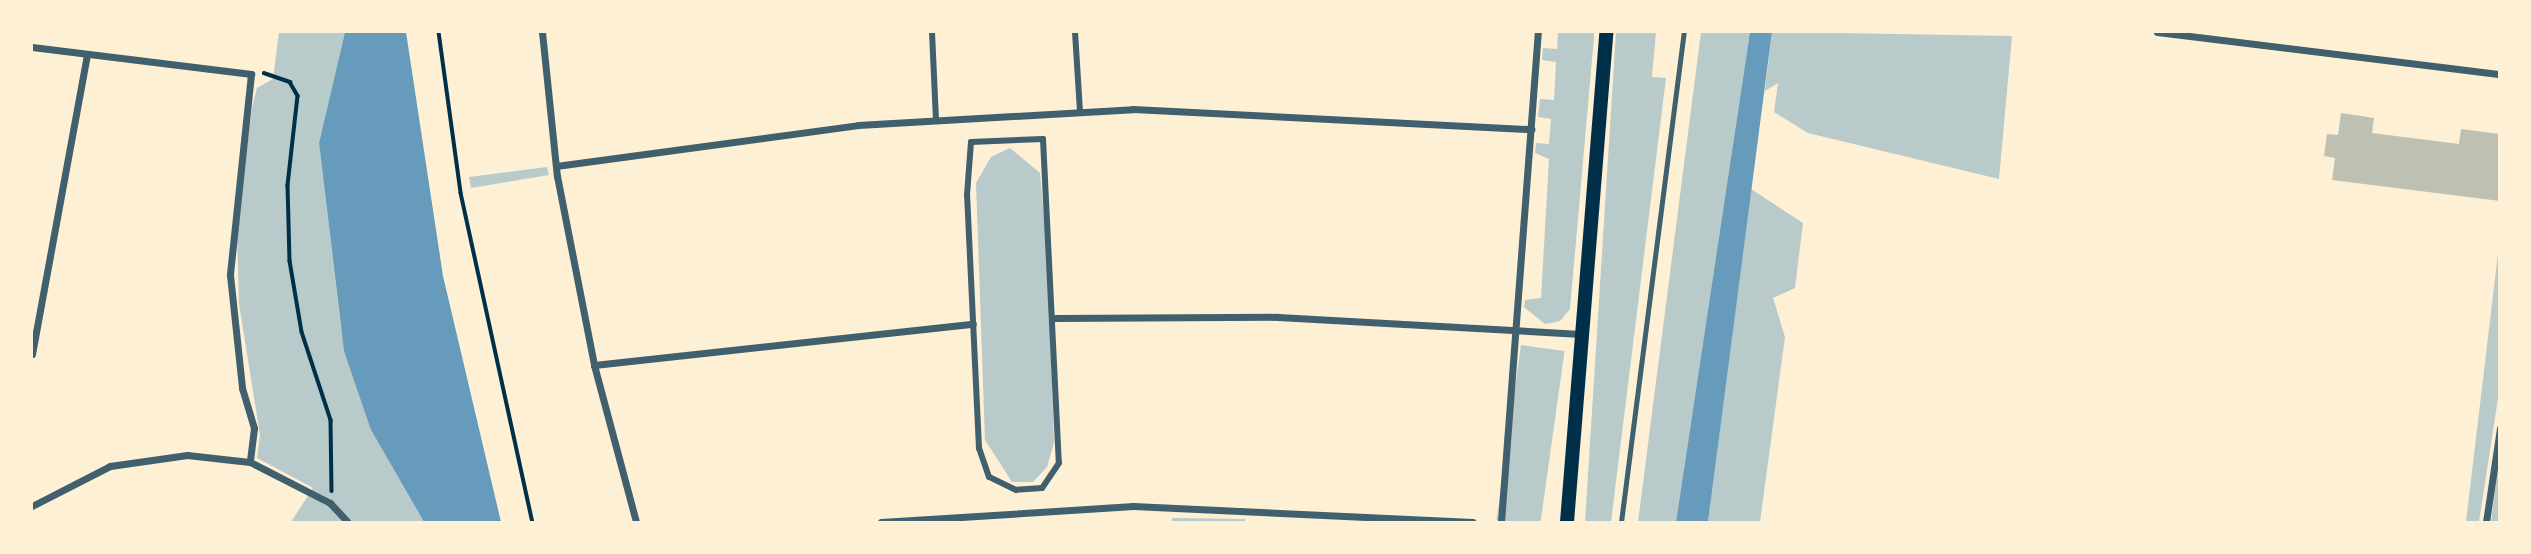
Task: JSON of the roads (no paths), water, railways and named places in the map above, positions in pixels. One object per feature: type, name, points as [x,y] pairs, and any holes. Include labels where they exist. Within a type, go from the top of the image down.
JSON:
[{"type":"main road","points":[[1567,523],[1606,32]]},
{"type":"street","points":[[542,32],[556,166],[594,365],[636,523]]},
{"type":"street","points":[[932,32],[936,120]]},
{"type":"street","points":[[1075,32],[1080,112]]},
{"type":"street","points":[[1501,523],[1538,32]]},
{"type":"street","points":[[2157,32],[2500,74]]},
{"type":"street","points":[[32,47],[251,74],[229,275],[242,388],[254,428],[250,462]]},
{"type":"street","points":[[32,354],[87,54]]},
{"type":"street","points":[[556,166],[936,120],[1080,112],[1250,111],[1531,129]]},
{"type":"street","points":[[1043,139],[1055,318],[1059,463],[1042,488],[1016,490],[989,477],[979,448],[973,324],[971,142],[1043,139]]},
{"type":"street","points":[[1055,318],[1136,314],[1581,334]]},
{"type":"street","points":[[594,365],[973,324]]},
{"type":"street","points":[[2486,523],[2500,428]]},
{"type":"street","points":[[32,506],[91,472],[148,458],[250,462],[330,503],[348,523]]},
{"type":"street","points":[[881,523],[1133,506],[1473,523]]},
{"type":"lane","points":[[1621,523],[1684,32]]},
{"type":"water","points":[[345,32],[406,32],[443,276],[501,522],[424,522],[371,430],[344,351],[319,143]]},
{"type":"water","points":[[1750,32],[1772,32],[1708,522],[1676,522]]}]
